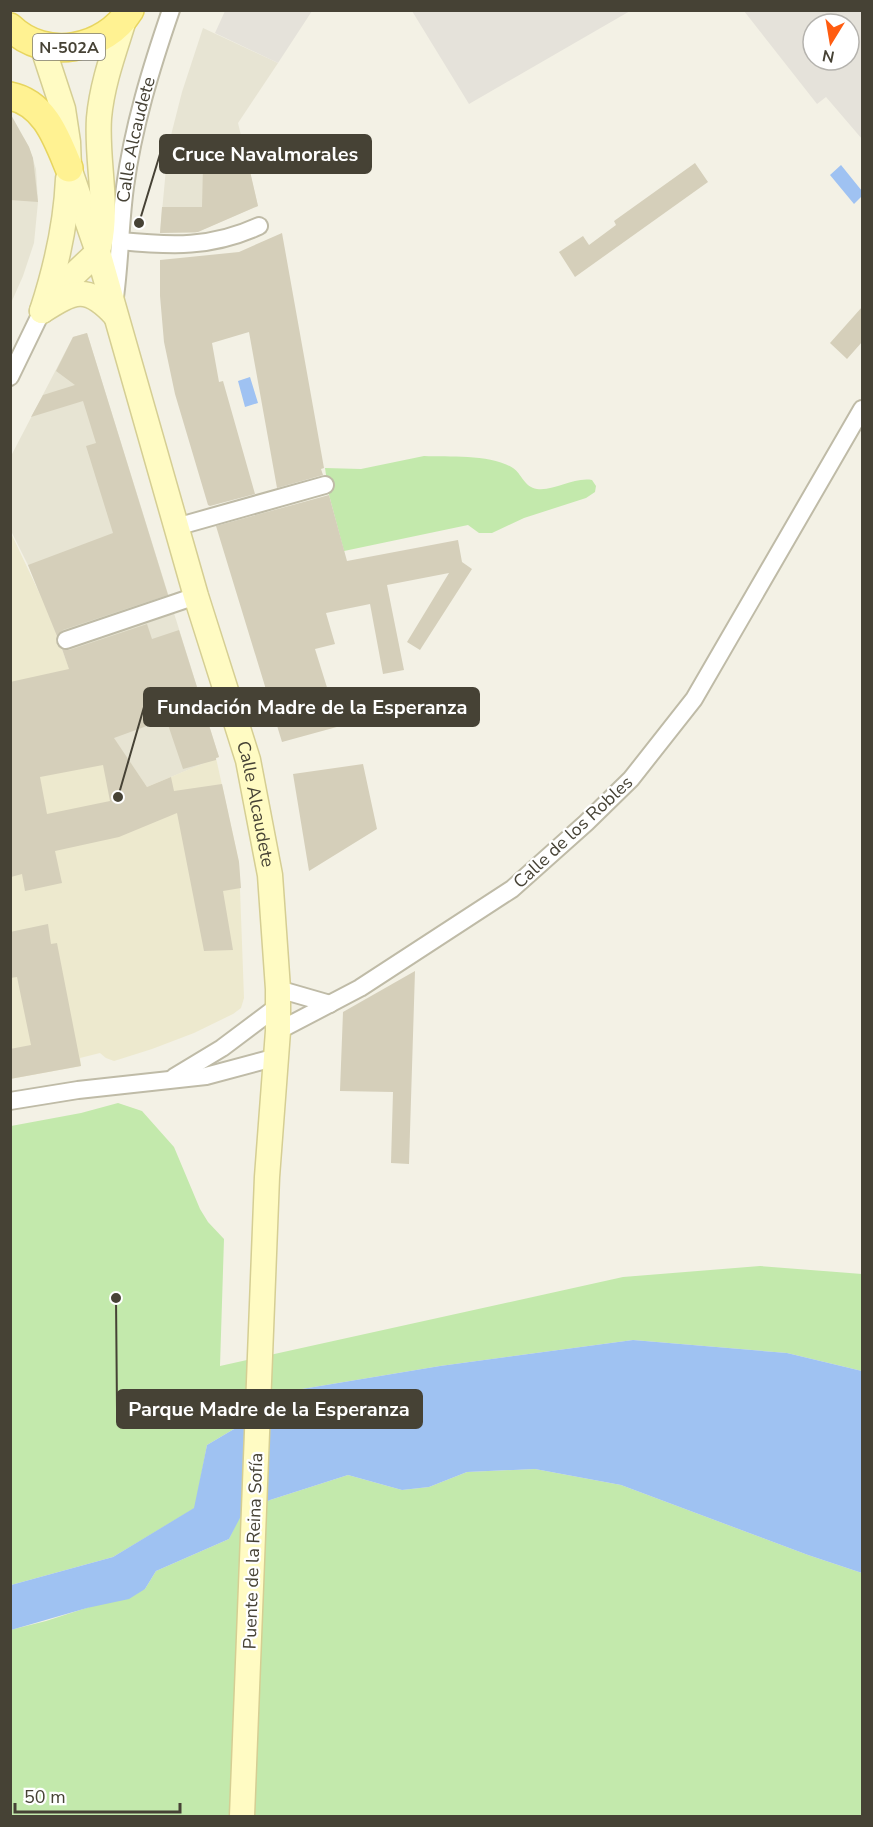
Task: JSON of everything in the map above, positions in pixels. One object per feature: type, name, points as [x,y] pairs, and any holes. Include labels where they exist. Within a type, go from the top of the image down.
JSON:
[{"type":"main road","name":"N-502A","points":[[24,39],[60,48],[87,44],[111,32],[127,15]]},
{"type":"main road","name":"Calle Alcaudete","points":[[98,252],[104,228],[99,119],[110,65],[127,15]]},
{"type":"main road","name":"Calle Alcaudete","points":[[24,39],[63,109],[69,168],[98,252],[196,596],[248,760],[270,875],[278,998],[277,1057],[267,1177]]},
{"type":"main road","points":[[10,96],[27,104],[45,118],[53,129],[69,168],[65,225],[42,311]]},
{"type":"main road","points":[[42,311],[65,283],[98,252]]},
{"type":"main road","points":[[42,311],[67,295],[84,293],[101,300],[114,311]]},
{"type":"main road","name":"Puente de la Reina Sofía","points":[[242,1816],[267,1177]]},
{"type":"street","name":"Calle Alcaudete","points":[[114,311],[124,187],[137,119],[171,10]]},
{"type":"street","points":[[120,241],[160,245],[198,244],[235,237],[259,226]]},
{"type":"street","points":[[10,377],[42,311]]},
{"type":"street","name":"Calle de los Robles","points":[[278,1031],[360,988],[512,889],[586,824],[631,779],[694,699],[862,409]]},
{"type":"street","points":[[176,527],[325,485]]},
{"type":"street","points":[[66,640],[196,596]]},
{"type":"street","points":[[170,1079],[222,1048],[278,998],[330,1004]]},
{"type":"street","points":[[10,1101],[78,1090],[206,1076],[277,1057]]},
{"type":"shaded area","points":[[225,10],[312,11],[278,63],[215,33]]},
{"type":"shaded area","points":[[412,11],[630,11],[469,104]]},
{"type":"shaded area","points":[[744,11],[862,11],[862,139],[826,97],[817,104]]},
{"type":"shaded area","points":[[203,28],[278,63],[238,123],[258,206],[195,233],[160,233],[168,147],[182,92]]},
{"type":"shaded area","points":[[11,127],[24,138],[29,147],[36,169],[38,202],[34,243],[11,303]]},
{"type":"shaded area","points":[[87,333],[169,597],[57,637],[28,565],[11,531],[11,456],[73,337]]},
{"type":"shaded area","points":[[10,531],[46,607],[74,681],[147,787],[216,758],[239,862],[244,998],[241,1008],[233,1014],[194,1033],[152,1049],[114,1061],[100,1053],[80,1058],[81,1066],[10,1079]]},
{"type":"shaded area","points":[[173,610],[219,757],[147,787],[74,681],[62,647]]},
{"type":"green space","points":[[424,456],[493,460],[513,468],[529,486],[537,489],[551,488],[578,480],[592,480],[596,486],[595,492],[586,498],[524,518],[492,533],[479,533],[468,525],[344,551],[329,495],[325,468],[361,469]]},
{"type":"green space","points":[[118,1103],[142,1111],[174,1147],[200,1209],[208,1222],[224,1239],[220,1366],[623,1277],[760,1266],[862,1274],[862,1371],[787,1353],[633,1340],[440,1366],[302,1389],[207,1445],[195,1508],[113,1557],[11,1585],[11,1126],[81,1113]]},
{"type":"green space","points":[[535,1469],[621,1485],[862,1573],[862,1816],[11,1816],[10,1630],[46,1621],[145,1589],[156,1571],[229,1539],[241,1514],[270,1500],[348,1475],[402,1490],[429,1487],[467,1472]]},
{"type":"water","points":[[841,165],[862,191],[862,196],[854,204],[830,175]]},
{"type":"water","points":[[250,377],[258,403],[245,407],[238,381]]},
{"type":"water","points":[[633,1340],[787,1353],[862,1371],[862,1573],[621,1485],[535,1469],[467,1472],[429,1487],[402,1490],[348,1475],[270,1500],[242,1514],[229,1539],[156,1571],[145,1589],[129,1599],[87,1608],[11,1630],[11,1585],[113,1557],[194,1508],[207,1445],[302,1389],[440,1366]]},
{"type":"building","points":[[10,113],[33,158],[38,202],[10,200]]},
{"type":"building","points":[[247,158],[258,206],[198,232],[160,233],[162,207],[202,207],[203,166]]},
{"type":"building","points":[[695,163],[708,182],[575,277],[559,252],[583,236],[589,245],[616,225],[614,221]]},
{"type":"building","points":[[282,233],[324,468],[321,469],[323,475],[277,488],[249,332],[212,343],[219,382],[223,381],[255,494],[210,506],[175,394],[164,342],[160,260],[239,252]]},
{"type":"building","points":[[862,307],[862,342],[847,359],[830,343]]},
{"type":"building","points":[[87,333],[168,595],[63,630],[57,636],[28,565],[113,533],[86,446],[96,443],[83,401],[31,417],[43,395],[75,385],[56,371],[73,337]]},
{"type":"building","points":[[329,495],[347,561],[458,540],[462,562],[472,569],[420,650],[407,642],[449,573],[387,585],[404,670],[383,674],[370,604],[326,613],[335,644],[315,649],[330,697],[349,692],[355,722],[282,742],[216,526]]},
{"type":"building","points":[[147,624],[152,639],[179,630],[219,757],[216,760],[183,769],[166,719],[114,738],[147,787],[171,777],[174,791],[222,784],[239,862],[241,888],[223,891],[233,950],[204,951],[177,813],[119,837],[55,851],[62,883],[25,891],[22,874],[11,877],[10,682],[69,669],[62,649],[69,650]],"holes":[[[103,765],[110,801],[47,814],[40,777]]]},
{"type":"building","points":[[363,764],[377,829],[309,871],[293,774]]},
{"type":"building","points":[[48,924],[51,944],[57,943],[81,1066],[10,1079],[10,1049],[31,1045],[17,977],[10,978],[10,932]]},
{"type":"building","points":[[415,971],[409,1164],[391,1163],[393,1092],[340,1091],[343,1012]]},
{"type":"place","name":"Cruce Navalmorales","points":[[139,223]]},
{"type":"place","name":"Fundación Madre de la Esperanza","points":[[118,797]]},
{"type":"place","name":"Parque Madre de la Esperanza","points":[[116,1298]]}]
